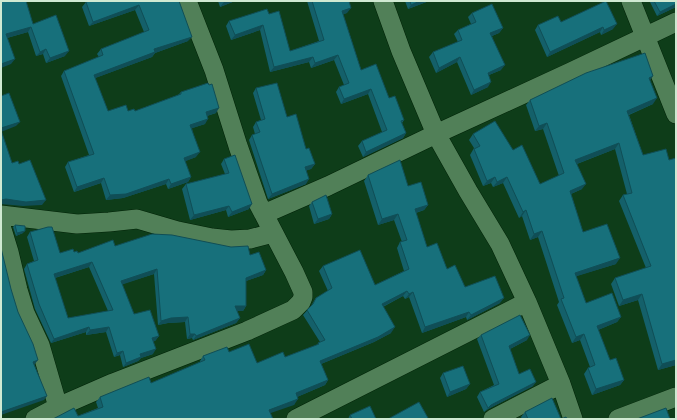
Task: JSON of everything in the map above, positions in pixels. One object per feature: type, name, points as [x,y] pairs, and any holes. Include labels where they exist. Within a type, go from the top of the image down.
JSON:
[{"type":"street","points":[[35,419],[58,407],[113,383],[247,331],[292,310],[301,302],[303,297],[303,292],[294,272],[258,203],[214,70],[187,1]]},
{"type":"street","points":[[383,1],[401,51],[436,134],[500,244],[527,302],[561,384],[573,419]]},
{"type":"street","points":[[631,1],[676,114]]},
{"type":"street","points":[[264,214],[328,186],[676,22]]},
{"type":"street","points":[[1,215],[77,224],[104,223],[137,219],[185,232],[212,238],[231,240],[250,239],[273,233]]},
{"type":"street","points":[[1,226],[23,305],[40,345],[58,407]]},
{"type":"street","points":[[296,419],[354,391],[527,302]]},
{"type":"street","points":[[493,419],[561,384]]},
{"type":"street","points":[[618,419],[676,397]]},
{"type":"building","points":[[1,1],[26,1],[33,24],[56,15],[69,51],[50,58],[46,49],[40,52],[31,27],[6,34],[15,59],[1,64]]},
{"type":"building","points":[[179,1],[192,37],[154,49],[155,52],[94,75],[108,111],[126,105],[128,111],[134,109],[135,111],[181,94],[181,92],[208,83],[209,85],[212,84],[219,108],[206,112],[208,119],[190,125],[200,152],[184,158],[191,177],[171,184],[169,179],[126,194],[110,195],[104,178],[77,187],[68,162],[94,154],[64,71],[103,55],[101,49],[149,30],[139,5],[93,22],[86,2]]},
{"type":"building","points":[[312,1],[349,1],[351,8],[342,11],[361,70],[376,64],[389,98],[395,96],[404,120],[401,121],[406,133],[366,152],[362,141],[387,130],[371,89],[344,99],[339,87],[349,83],[338,55],[315,63],[313,57],[274,67],[263,25],[235,35],[229,21],[267,9],[269,14],[279,11],[290,51],[324,40]]},
{"type":"building","points":[[410,1],[420,1],[411,5]]},
{"type":"building","points":[[606,1],[617,24],[604,30],[603,27],[550,52],[538,25],[558,16],[561,22]]},
{"type":"building","points":[[654,1],[676,1],[676,4],[660,12]]},
{"type":"building","points":[[492,4],[503,28],[490,33],[505,65],[488,73],[491,82],[474,90],[460,57],[439,68],[433,52],[462,40],[458,30],[476,22],[472,13]]},
{"type":"building","points":[[645,53],[653,76],[649,78],[657,98],[627,111],[643,155],[666,149],[669,160],[676,158],[676,360],[662,364],[642,294],[623,300],[615,278],[651,266],[623,195],[632,193],[619,143],[575,160],[586,184],[570,191],[583,232],[607,224],[620,258],[575,273],[586,303],[612,293],[621,317],[597,326],[610,360],[616,358],[624,380],[596,389],[588,368],[595,365],[584,334],[576,337],[561,299],[564,298],[542,231],[534,234],[526,210],[523,212],[507,177],[497,182],[495,177],[487,181],[474,149],[480,146],[473,134],[495,121],[513,150],[522,145],[540,184],[564,173],[547,123],[539,126],[530,100],[586,73]]},
{"type":"building","points":[[277,83],[287,117],[296,114],[306,149],[309,148],[315,164],[305,167],[309,179],[272,194],[252,135],[260,132],[256,122],[265,119],[256,88]]},
{"type":"building","points":[[9,93],[20,122],[1,128],[1,96]]},
{"type":"building","points":[[1,130],[12,163],[18,161],[19,164],[30,160],[46,200],[26,202],[6,199],[1,200]]},
{"type":"building","points":[[235,155],[252,204],[232,212],[229,206],[194,215],[186,184],[229,173],[224,159]]},
{"type":"building","points":[[400,160],[408,186],[421,182],[428,205],[415,209],[427,247],[437,243],[447,269],[455,265],[465,287],[495,276],[504,298],[471,315],[469,312],[425,327],[413,292],[409,294],[407,291],[382,304],[395,327],[378,337],[320,361],[328,380],[296,393],[298,399],[269,410],[273,419],[53,419],[74,408],[78,416],[103,407],[100,397],[149,377],[151,383],[205,360],[203,356],[227,347],[229,352],[249,344],[257,363],[283,352],[285,357],[319,344],[318,343],[325,340],[307,310],[316,298],[332,288],[323,266],[360,250],[375,285],[409,269],[400,242],[407,240],[398,214],[382,219],[368,175]]},
{"type":"building","points":[[326,195],[332,214],[318,219],[312,202]]},
{"type":"building","points":[[15,225],[25,226],[25,231],[17,233]]},
{"type":"building","points":[[52,227],[60,253],[73,249],[74,252],[77,251],[78,253],[113,240],[115,246],[152,234],[172,235],[231,247],[248,246],[250,255],[259,252],[266,270],[246,278],[246,306],[235,306],[240,318],[196,336],[195,334],[190,334],[188,317],[171,318],[161,321],[157,269],[121,281],[134,314],[150,310],[159,336],[152,338],[156,349],[140,354],[141,357],[126,363],[123,351],[117,353],[109,327],[90,330],[89,327],[54,339],[39,304],[27,264],[38,260],[30,232]],"holes":[[[92,262],[113,310],[68,318],[54,274]]]},
{"type":"building","points":[[1,248],[18,312],[33,344],[38,360],[33,362],[47,396],[1,412]]},
{"type":"building","points":[[520,315],[530,335],[509,346],[519,374],[530,369],[536,382],[491,405],[488,408],[480,392],[499,384],[481,335]]},
{"type":"building","points":[[463,366],[470,384],[450,392],[443,373]]},
{"type":"building","points":[[552,398],[561,419],[528,419],[525,412]]},
{"type":"building","points":[[419,402],[428,418],[388,419]]},
{"type":"building","points":[[370,406],[376,419],[352,419],[350,415]]},
{"type":"building","points":[[666,408],[670,419],[637,419]]}]
